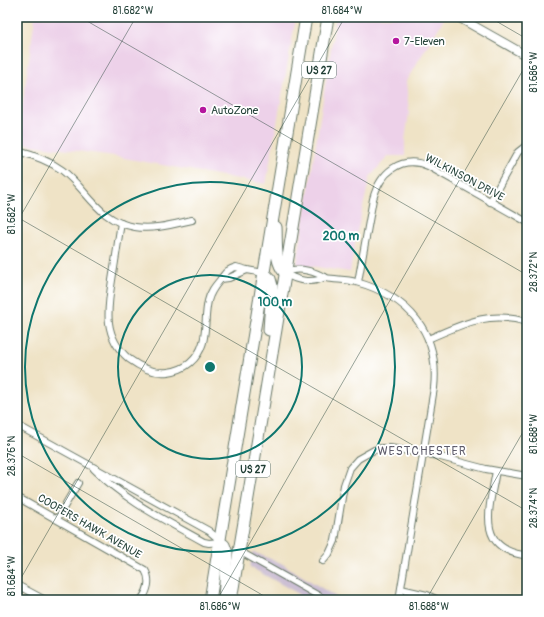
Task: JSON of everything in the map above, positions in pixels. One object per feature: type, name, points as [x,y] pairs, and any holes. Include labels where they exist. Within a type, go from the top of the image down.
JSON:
[{"type":"highway","name":"US 27","points":[[210,600],[306,17]]},
{"type":"highway","name":"US 27","points":[[231,600],[328,18]]},
{"type":"highway","points":[[276,205],[278,259],[281,268],[285,273]]},
{"type":"highway","points":[[258,441],[254,432],[254,421],[270,324],[272,286],[270,279],[264,272]]},
{"type":"highway","points":[[219,542],[224,545],[227,553],[224,600]]},
{"type":"main road","points":[[458,17],[527,56]]},
{"type":"street","points":[[490,202],[518,152],[527,145]]},
{"type":"street","points":[[17,151],[42,159],[61,170],[96,207],[107,216],[121,223],[137,227],[148,227],[192,220]]},
{"type":"street","name":"WILKINSON DRIVE","points":[[358,282],[374,195],[382,179],[393,168],[408,162],[422,164],[527,222]]},
{"type":"street","points":[[121,223],[108,301],[108,321],[110,332],[115,344],[122,353],[136,364],[154,371],[167,372],[182,368],[195,359],[204,339],[210,296],[225,272],[236,267],[264,272]]},
{"type":"street","points":[[285,273],[292,270],[299,270],[318,273],[325,278]]},
{"type":"street","points":[[285,273],[294,278],[311,281],[325,278],[358,282],[387,293],[404,304],[419,322],[428,339],[434,360],[435,377],[424,454],[399,600]]},
{"type":"street","points":[[428,339],[470,322],[486,318],[509,318],[527,322]]},
{"type":"street","points":[[17,425],[212,533],[219,542]]},
{"type":"street","points":[[323,561],[329,554],[335,541],[346,477],[353,463],[367,453],[382,448],[390,448],[448,458],[496,472],[527,476]]},
{"type":"street","points":[[94,469],[121,494],[168,522],[204,542],[219,542]]},
{"type":"street","points":[[496,472],[488,515],[490,532],[494,540],[504,549],[524,555]]},
{"type":"street","points":[[57,519],[78,483]]},
{"type":"street","name":"COOPERS HAWK AVENUE","points":[[17,496],[145,570],[148,584],[142,600]]},
{"type":"street","points":[[168,522],[174,511]]},
{"type":"street","points":[[239,552],[326,600]]},
{"type":"street","points":[[17,585],[46,600]]},
{"type":"street","points":[[401,589],[427,595],[438,600]]},
{"type":"shaded area","points":[[35,17],[296,17],[266,184],[108,155],[17,143]]},
{"type":"shaded area","points":[[336,17],[442,17],[444,19],[406,81],[409,113],[405,140],[405,156],[388,156],[370,177],[357,232],[350,272],[297,264]]},
{"type":"shaded area","points":[[253,552],[281,563],[341,600],[296,600],[299,594],[250,567]]},
{"type":"place","name":"7-Eleven","points":[[396,41]]},
{"type":"place","name":"AutoZone","points":[[203,110]]},
{"type":"district","name":"WESTCHESTER","points":[[422,451]]}]
